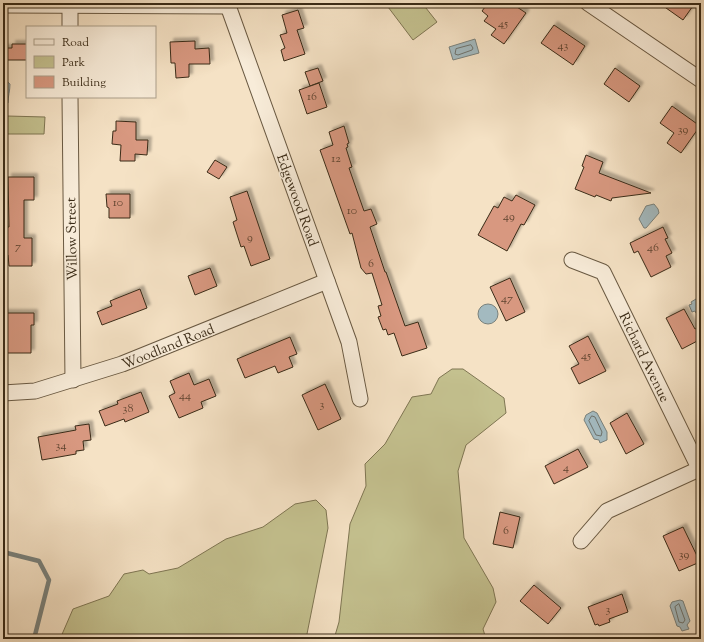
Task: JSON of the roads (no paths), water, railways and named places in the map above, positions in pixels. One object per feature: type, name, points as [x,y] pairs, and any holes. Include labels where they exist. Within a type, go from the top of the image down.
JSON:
[{"type":"street","points":[[588,3],[701,80]]},
{"type":"street","points":[[3,5],[227,5]]},
{"type":"street","name":"Edgewood Road","points":[[227,5],[349,342],[360,399]]},
{"type":"street","points":[[70,6],[70,26]]},
{"type":"street","name":"Willow Street","points":[[70,98],[72,380]]},
{"type":"street","name":"Richard Avenue","points":[[572,260],[603,272],[700,470]]},
{"type":"street","name":"Woodland Road","points":[[3,393],[35,391],[122,364],[327,281]]},
{"type":"street","points":[[581,541],[607,512],[700,470]]},
{"type":"water","points":[[475,39],[479,53],[453,60],[449,47]]},
{"type":"water","points":[[3,78],[10,84],[8,103],[3,107]]},
{"type":"water","points":[[654,204],[659,213],[646,228],[644,228],[639,219],[646,206]]},
{"type":"water","points":[[701,296],[701,310],[696,313],[695,311],[692,312],[689,305]]},
{"type":"water","points":[[488,304],[495,307],[498,314],[495,321],[488,324],[481,321],[478,314],[481,307]]},
{"type":"water","points":[[593,411],[597,413],[607,432],[607,440],[600,443],[599,440],[594,439],[584,420],[586,415]]},
{"type":"water","points":[[680,600],[683,601],[690,621],[687,625],[689,629],[682,631],[680,627],[677,626],[670,606],[672,602]]},
{"type":"waterway","points":[[3,552],[39,561],[49,580],[34,639]]}]
